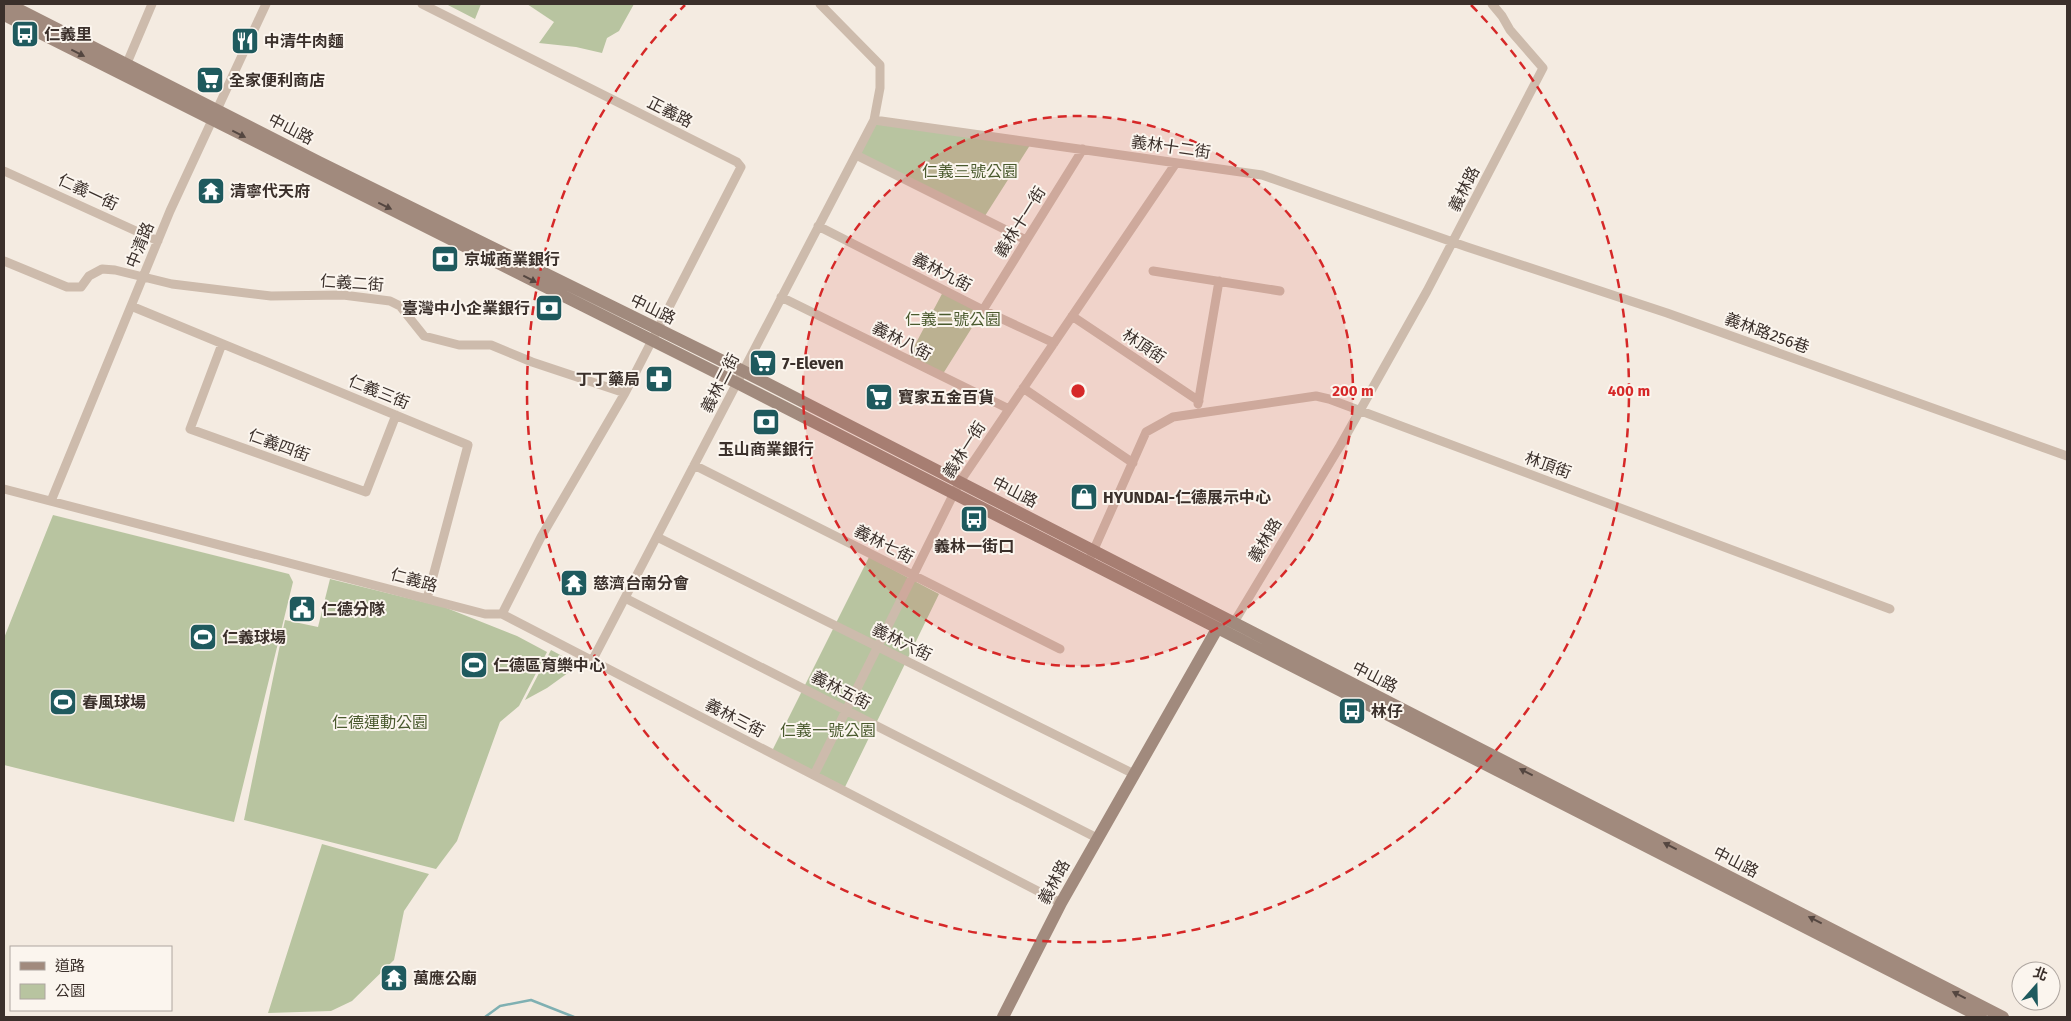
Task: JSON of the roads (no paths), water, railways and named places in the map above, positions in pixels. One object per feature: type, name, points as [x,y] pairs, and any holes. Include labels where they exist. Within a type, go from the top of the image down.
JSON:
[{"type":"main road","name":"中山路","points":[[10,9],[127,63],[215,116]]},
{"type":"main road","name":"中山路","points":[[10,9],[215,116],[655,334],[1091,556],[1233,624],[1441,728],[2003,1017]]},
{"type":"main road","name":"中山路","points":[[1091,556],[1218,629],[1980,1017]]},
{"type":"main road","name":"義林路","points":[[1003,1017],[1061,903],[1097,838],[1218,629]]},
{"type":"street","points":[[127,63],[152,4]]},
{"type":"street","name":"中清路","points":[[51,501],[158,241],[266,4]]},
{"type":"street","name":"正義路","points":[[422,4],[737,162],[740,168],[739,173],[655,334]]},
{"type":"street","name":"義林二街","points":[[592,661],[874,120],[880,88],[880,65],[820,4]]},
{"type":"street","name":"義林路","points":[[1233,624],[1340,446],[1454,242],[1543,68],[1510,30],[1492,4]]},
{"type":"street","name":"義林十二街","points":[[874,120],[1262,175],[1454,242]]},
{"type":"street","name":"義林十一街","points":[[983,310],[1082,149]]},
{"type":"street","points":[[856,155],[1026,240]]},
{"type":"street","name":"義林一街","points":[[814,775],[956,488],[1176,163]]},
{"type":"street","name":"仁義一街","points":[[4,171],[158,241]]},
{"type":"street","name":"義林九街","points":[[818,226],[983,310],[1054,343]]},
{"type":"street","name":"義林路256巷","points":[[1454,242],[1667,313],[2067,456]]},
{"type":"street","points":[[4,261],[67,287],[81,287],[89,276],[102,269],[144,277]]},
{"type":"street","points":[[1153,271],[1280,291]]},
{"type":"street","name":"仁義二街","points":[[144,277],[172,284],[271,296],[343,295],[390,301],[400,306],[424,336],[459,345],[492,345],[539,364],[625,393]]},
{"type":"street","points":[[1190,415],[1200,401],[1219,281]]},
{"type":"street","name":"義林八街","points":[[781,297],[1009,409]]},
{"type":"street","name":"仁義三街","points":[[131,306],[468,445],[427,599]]},
{"type":"street","name":"林頂街","points":[[1072,316],[1200,401]]},
{"type":"street","points":[[502,614],[541,537],[625,393],[655,334]]},
{"type":"street","name":"仁義四街","points":[[222,344],[190,429],[366,492],[396,415]]},
{"type":"street","points":[[1023,388],[1133,463]]},
{"type":"street","name":"林頂街","points":[[1091,556],[1146,432],[1173,417],[1316,396],[1890,609]]},
{"type":"street","name":"義林七街","points":[[694,465],[1060,650]]},
{"type":"street","name":"仁義路","points":[[4,489],[485,614],[502,614]]},
{"type":"street","name":"義林六街","points":[[657,537],[1134,774]]},
{"type":"street","name":"義林五街","points":[[625,598],[1097,838]]},
{"type":"street","name":"義林三街","points":[[502,614],[1061,903]]},
{"type":"street","points":[[1218,629],[1233,624]]},
{"type":"waterway","points":[[485,1017],[500,1006],[531,1000],[574,1017]]},
{"type":"place","name":"仁義里","points":[[25,34]]},
{"type":"place","name":"中清牛肉麵","points":[[245,41]]},
{"type":"place","name":"全家便利商店","points":[[210,80]]},
{"type":"place","name":"清寧代天府","points":[[211,191]]},
{"type":"place","name":"京城商業銀行","points":[[445,259]]},
{"type":"place","name":"臺灣中小企業銀行","points":[[549,308]]},
{"type":"place","name":"7-Eleven","points":[[763,363]]},
{"type":"place","name":"丁丁藥局","points":[[659,379]]},
{"type":"place","name":"寶家五金百貨","points":[[879,397]]},
{"type":"place","name":"玉山商業銀行","points":[[766,422]]},
{"type":"place","name":"HYUNDAI-仁德展示中心","points":[[1084,497]]},
{"type":"place","name":"義林一街口","points":[[974,519]]},
{"type":"place","name":"慈濟台南分會","points":[[574,583]]},
{"type":"place","name":"仁德分隊","points":[[302,609]]},
{"type":"place","name":"仁義球場","points":[[203,637]]},
{"type":"place","name":"仁德區育樂中心","points":[[474,665]]},
{"type":"place","name":"春風球場","points":[[63,702]]},
{"type":"place","name":"林仔","points":[[1352,711]]},
{"type":"place","name":"萬應公廟","points":[[394,978]]},
{"type":"park label","name":"仁義三號公園","points":[[970,171]]},
{"type":"park label","name":"仁義二號公園","points":[[953,319]]},
{"type":"park label","name":"仁德運動公園","points":[[380,722]]},
{"type":"park label","name":"仁義一號公園","points":[[828,730]]}]
